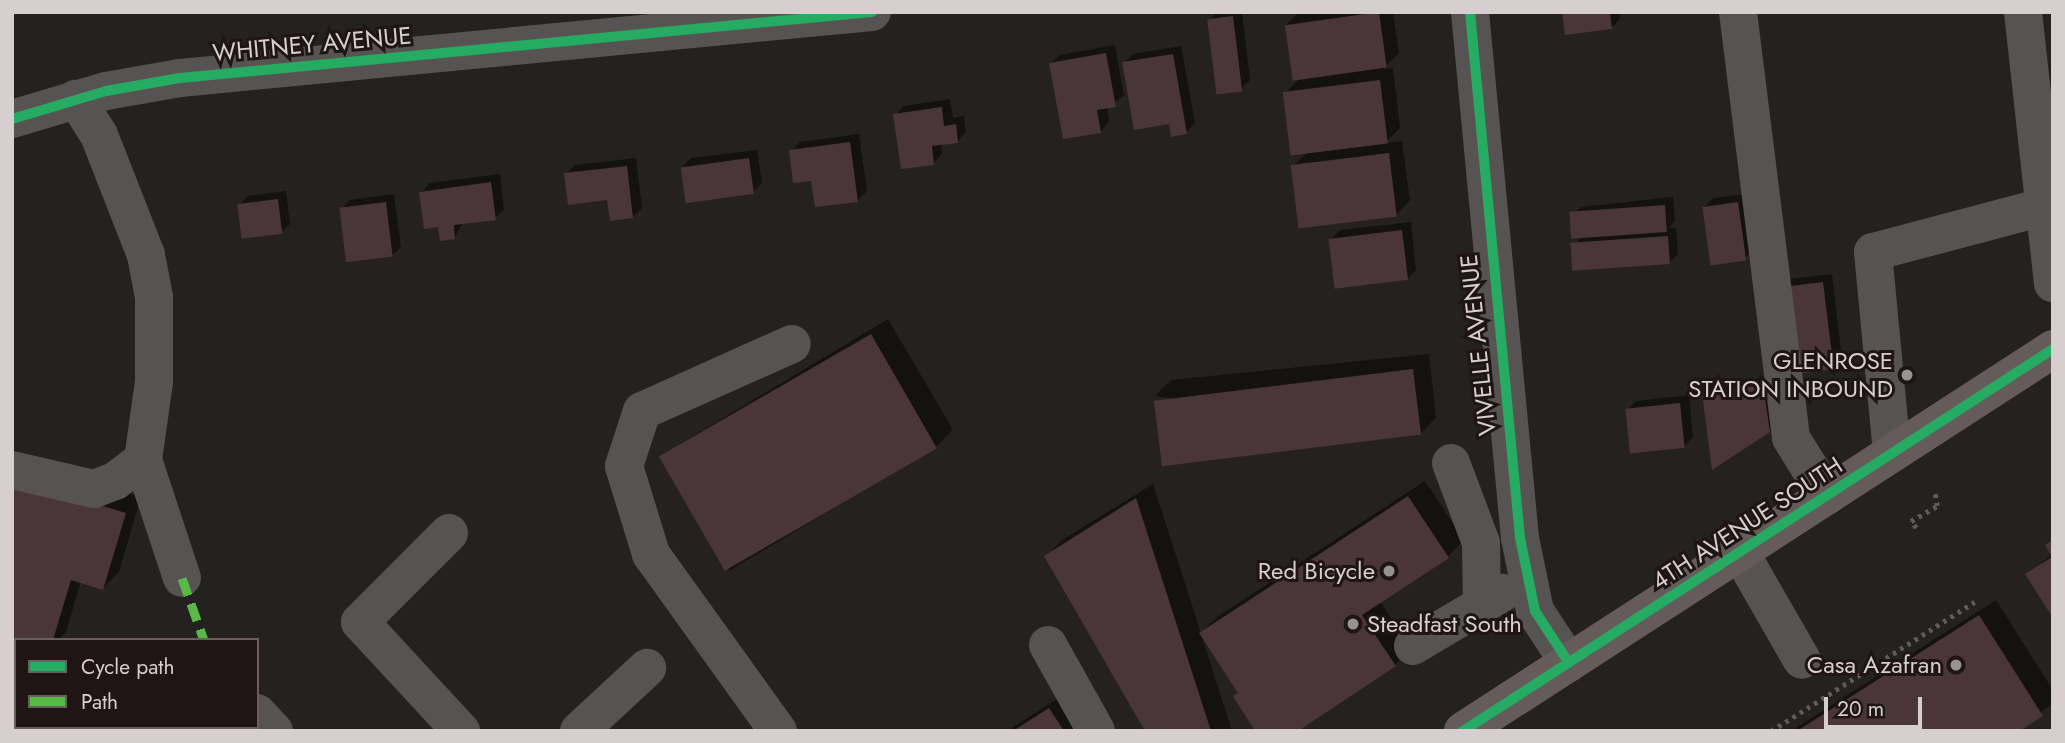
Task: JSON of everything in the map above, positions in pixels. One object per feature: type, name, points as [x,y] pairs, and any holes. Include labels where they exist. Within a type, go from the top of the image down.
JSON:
[{"type":"main road","name":"4TH AVENUE SOUTH","points":[[1463,731],[1741,554],[2053,349]]},
{"type":"street","name":"WHITNEY AVENUE","points":[[12,119],[76,99],[180,78],[872,12]]},
{"type":"street","name":"VIVELLE AVENUE","points":[[1469,12],[1499,350],[1528,577],[1535,611],[1569,663]]},
{"type":"street","points":[[1738,12],[1791,438],[1827,496]]},
{"type":"street","points":[[2023,12],[2040,55],[2045,154],[2043,207],[2053,283]]},
{"type":"street","points":[[76,99],[99,135],[148,265],[153,297],[154,382],[143,460],[182,578]]},
{"type":"street","points":[[1892,453],[1873,252],[2043,207]]},
{"type":"street","points":[[778,731],[651,554],[624,466],[642,411],[792,344]]},
{"type":"street","points":[[12,470],[94,489],[115,481],[143,460]]},
{"type":"street","points":[[1451,463],[1481,543],[1482,605]]},
{"type":"street","points":[[449,533],[360,622],[461,731]]},
{"type":"street","points":[[1741,554],[1802,660]]},
{"type":"street","points":[[1413,646],[1528,577]]},
{"type":"street","points":[[1048,645],[1096,731]]},
{"type":"street","points":[[579,731],[647,668]]},
{"type":"street","points":[[259,715],[274,731]]},
{"type":"path","points":[[1916,528],[1911,521],[1937,506],[1936,494]]},
{"type":"path","points":[[1771,731],[1974,602]]},
{"type":"building","points":[[1379,12],[1387,67],[1293,81],[1285,25]]},
{"type":"building","points":[[1562,12],[1610,12],[1612,29],[1565,35]]},
{"type":"building","points":[[1233,16],[1242,91],[1216,95],[1207,19]]},
{"type":"building","points":[[1106,53],[1116,107],[1097,110],[1101,133],[1063,139],[1049,63]]},
{"type":"building","points":[[1173,54],[1187,134],[1171,137],[1169,124],[1134,130],[1122,62]]},
{"type":"building","points":[[1380,80],[1388,144],[1291,155],[1283,92]]},
{"type":"building","points":[[942,107],[944,126],[956,124],[958,143],[932,146],[934,165],[901,169],[893,114]]},
{"type":"building","points":[[850,142],[858,202],[815,207],[811,181],[793,183],[789,150]]},
{"type":"building","points":[[1389,153],[1397,217],[1299,229],[1291,165]]},
{"type":"building","points":[[749,158],[754,194],[686,203],[681,168]]},
{"type":"building","points":[[627,166],[633,218],[610,221],[607,200],[568,205],[564,173]]},
{"type":"building","points":[[491,182],[496,220],[454,225],[455,239],[440,241],[438,227],[424,229],[419,192]]},
{"type":"building","points":[[278,199],[282,234],[242,239],[237,204]]},
{"type":"building","points":[[386,202],[393,257],[346,262],[339,208]]},
{"type":"building","points":[[1738,202],[1746,260],[1711,265],[1702,207]]},
{"type":"building","points":[[1665,205],[1667,232],[1571,239],[1569,212]]},
{"type":"building","points":[[1402,230],[1408,280],[1335,289],[1329,239]]},
{"type":"building","points":[[1668,236],[1670,264],[1572,271],[1570,243]]},
{"type":"building","points":[[1823,282],[1834,369],[1788,375],[1777,288]]},
{"type":"building","points":[[871,334],[937,448],[725,571],[659,456]]},
{"type":"building","points":[[1413,369],[1421,435],[1162,466],[1154,401]]},
{"type":"building","points":[[1763,385],[1770,432],[1712,470],[1702,393]]},
{"type":"building","points":[[1680,403],[1685,448],[1630,454],[1625,409]]},
{"type":"building","points":[[12,479],[126,513],[103,590],[71,580],[54,638],[14,638],[13,672]]},
{"type":"building","points":[[1408,496],[1449,558],[1362,615],[1396,666],[1298,731],[1255,731],[1233,696],[1238,693],[1199,633]]},
{"type":"building","points":[[1136,498],[1211,731],[1145,731],[1044,556]]},
{"type":"building","points":[[2053,540],[2053,618],[2025,574],[2052,557],[2045,545]]},
{"type":"building","name":"Casa Azafran","points":[[1979,615],[2043,716],[2019,731],[1797,731]]},
{"type":"building","points":[[1049,708],[1064,731],[1013,731]]},
{"type":"building","points":[[123,729],[245,729],[245,731]]},
{"type":"marked path","points":[[182,578],[203,638]]},
{"type":"cycle path","points":[[12,119],[106,91],[180,78],[872,12]]},
{"type":"cycle path","points":[[1470,12],[1520,538],[1535,611],[1569,663]]},
{"type":"cycle path","points":[[1463,731],[2053,349]]},
{"type":"place","name":"GLENROSE STATION INBOUND","points":[[1907,375]]},
{"type":"place","name":"Red Bicycle","points":[[1389,571]]},
{"type":"place","name":"Steadfast South","points":[[1353,624]]},
{"type":"place","name":"Casa Azafran","points":[[1956,665]]}]
